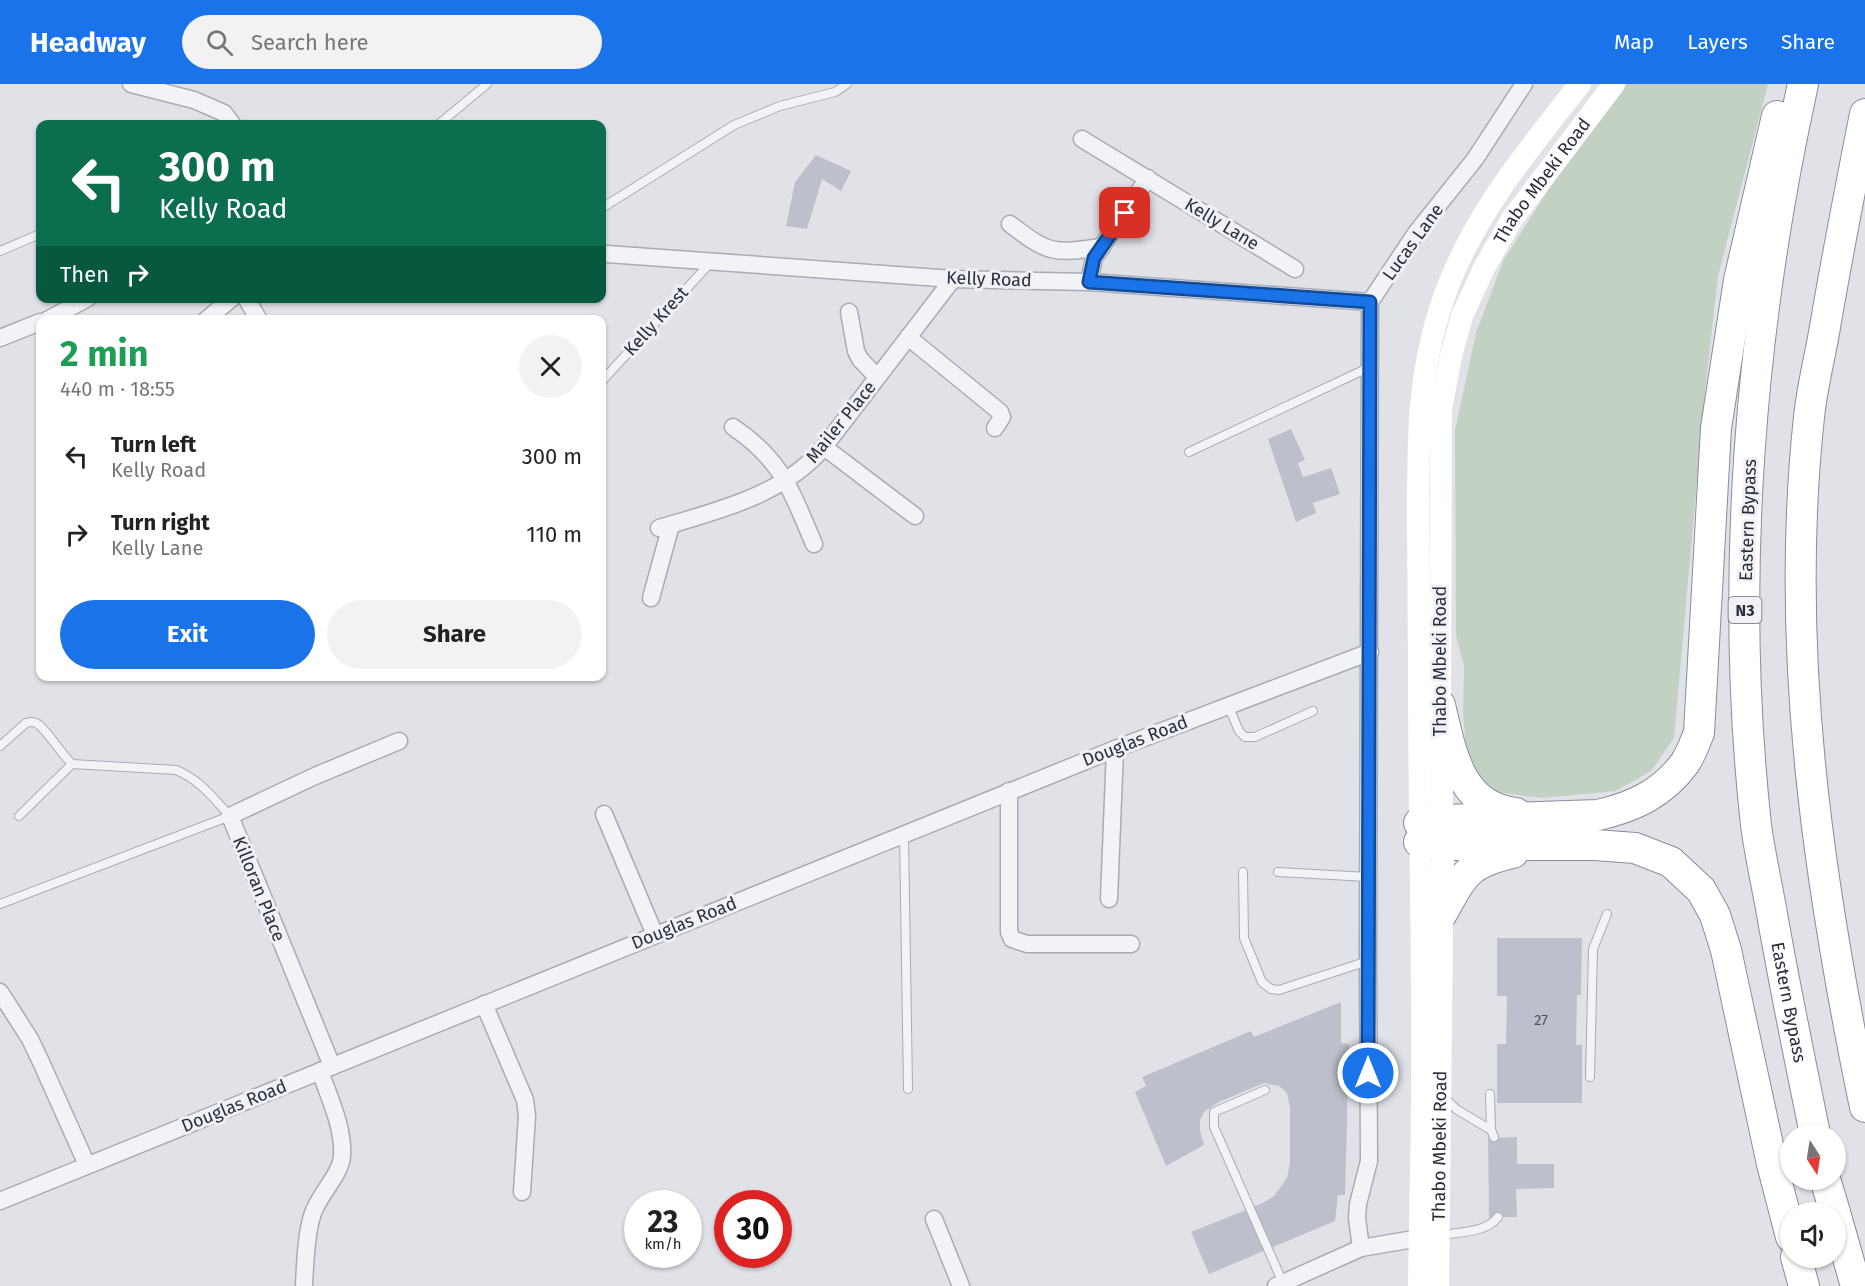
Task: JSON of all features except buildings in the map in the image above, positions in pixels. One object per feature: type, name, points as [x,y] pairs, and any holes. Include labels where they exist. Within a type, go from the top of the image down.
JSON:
[{"type":"highway","points":[[1441,915],[1460,882],[1476,865],[1551,831],[1639,803],[1666,785],[1686,762],[1699,733],[1716,428],[1739,280],[1785,84]]},
{"type":"highway","name":"Eastern Bypass","points":[[1803,84],[1772,251],[1753,411],[1745,552],[1746,688],[1757,826],[1787,999],[1813,1124]]},
{"type":"highway","points":[[1865,114],[1809,416],[1800,556],[1803,684],[1814,813],[1844,1004],[1865,1107]]},
{"type":"highway","points":[[1440,705],[1454,763],[1465,782],[1481,801],[1551,831],[1595,844],[1635,848],[1671,862],[1701,890],[1715,915],[1726,950],[1769,1153],[1782,1202]]},
{"type":"highway","points":[[1431,833],[1551,831]]},
{"type":"highway","points":[[1846,1252],[1856,1286]]},
{"type":"highway","points":[[1799,1268],[1804,1286]]},
{"type":"main road","name":"Thabo Mbeki Road","points":[[1419,1286],[1428,1236],[1441,1092],[1441,915],[1431,833],[1418,492],[1420,402],[1426,358],[1443,300],[1462,252],[1490,203],[1580,84]]},
{"type":"main road","name":"Thabo Mbeki Road","points":[[1437,1286],[1428,1236],[1422,1031],[1431,833],[1440,705],[1442,409],[1450,356],[1462,316],[1484,268],[1512,219],[1614,84]]},
{"type":"street","points":[[131,84],[194,100],[224,112],[229,120]]},
{"type":"street","name":"Lucas Lane","points":[[1370,302],[1416,233],[1475,159],[1524,84]]},
{"type":"street","name":"Kelly Lane","points":[[1082,139],[1296,269]]},
{"type":"street","points":[[1089,282],[1094,258],[1148,178]]},
{"type":"street","points":[[1010,224],[1034,242],[1055,251],[1102,247]]},
{"type":"street","name":"Kelly Road","points":[[607,254],[953,279],[1089,282],[1370,302]]},
{"type":"street","name":"Mailer Place","points":[[651,598],[665,526],[748,499],[786,480],[805,466],[824,447],[953,279]]},
{"type":"street","points":[[1360,1248],[1358,1204],[1369,1161],[1370,302]]},
{"type":"street","points":[[56,315],[79,303]]},
{"type":"street","points":[[212,315],[226,303]]},
{"type":"street","points":[[849,312],[856,351],[860,359],[877,377]]},
{"type":"street","points":[[0,338],[36,324]]},
{"type":"street","points":[[908,337],[999,410],[1002,416],[995,428]]},
{"type":"street","points":[[734,427],[755,441],[786,480],[814,544]]},
{"type":"street","points":[[824,447],[915,516]]},
{"type":"street","name":"Douglas Road","points":[[0,1201],[1115,748],[1370,652]]},
{"type":"street","name":"Killoran Place","points":[[304,1286],[312,1215],[342,1158],[342,1144],[326,1069],[230,816],[315,776],[399,741]]},
{"type":"street","points":[[1110,899],[1115,748]]},
{"type":"street","points":[[1009,791],[1008,932],[1012,939],[1027,944],[1131,944]]},
{"type":"street","points":[[604,814],[655,935]]},
{"type":"street","points":[[0,992],[30,1039],[87,1165]]},
{"type":"street","points":[[484,1004],[525,1100],[527,1116],[522,1192]]},
{"type":"street","points":[[934,1219],[961,1286]]},
{"type":"street","points":[[1280,1284],[1360,1248],[1428,1236]]},
{"type":"lane","points":[[444,120],[488,84]]},
{"type":"lane","points":[[606,205],[734,124],[780,106],[835,92],[848,84]]},
{"type":"lane","points":[[0,251],[36,236]]},
{"type":"lane","name":"Kelly Krest","points":[[606,377],[711,261]]},
{"type":"lane","points":[[1189,452],[1371,367]]},
{"type":"lane","points":[[1228,704],[1239,731],[1245,737],[1255,737],[1314,711]]},
{"type":"lane","points":[[0,746],[26,723],[32,721],[39,723],[63,757],[72,764],[176,770],[200,784],[230,816],[0,904]]},
{"type":"lane","points":[[19,816],[72,764]]},
{"type":"lane","points":[[904,834],[908,1089]]},
{"type":"lane","points":[[1243,872],[1244,938],[1262,982],[1271,989],[1279,990],[1368,961]]},
{"type":"lane","points":[[1278,872],[1368,877]]},
{"type":"lane","points":[[1590,1077],[1593,949],[1607,914]]},
{"type":"lane","points":[[1265,1090],[1214,1112],[1213,1119],[1214,1127],[1280,1284]]},
{"type":"lane","points":[[1441,1092],[1456,1109],[1493,1133],[1490,1094]]},
{"type":"lane","points":[[1428,1236],[1483,1227],[1494,1222],[1498,1217]]},
{"type":"green space","points":[[1626,84],[1768,84],[1718,276],[1705,392],[1674,738],[1652,770],[1616,791],[1542,798],[1487,791],[1468,768],[1463,715],[1464,665],[1456,636],[1455,431],[1476,333],[1503,261],[1579,142]]},
{"type":"route","points":[[1125,213],[1094,258],[1089,282],[1370,302],[1368,1073]]}]
